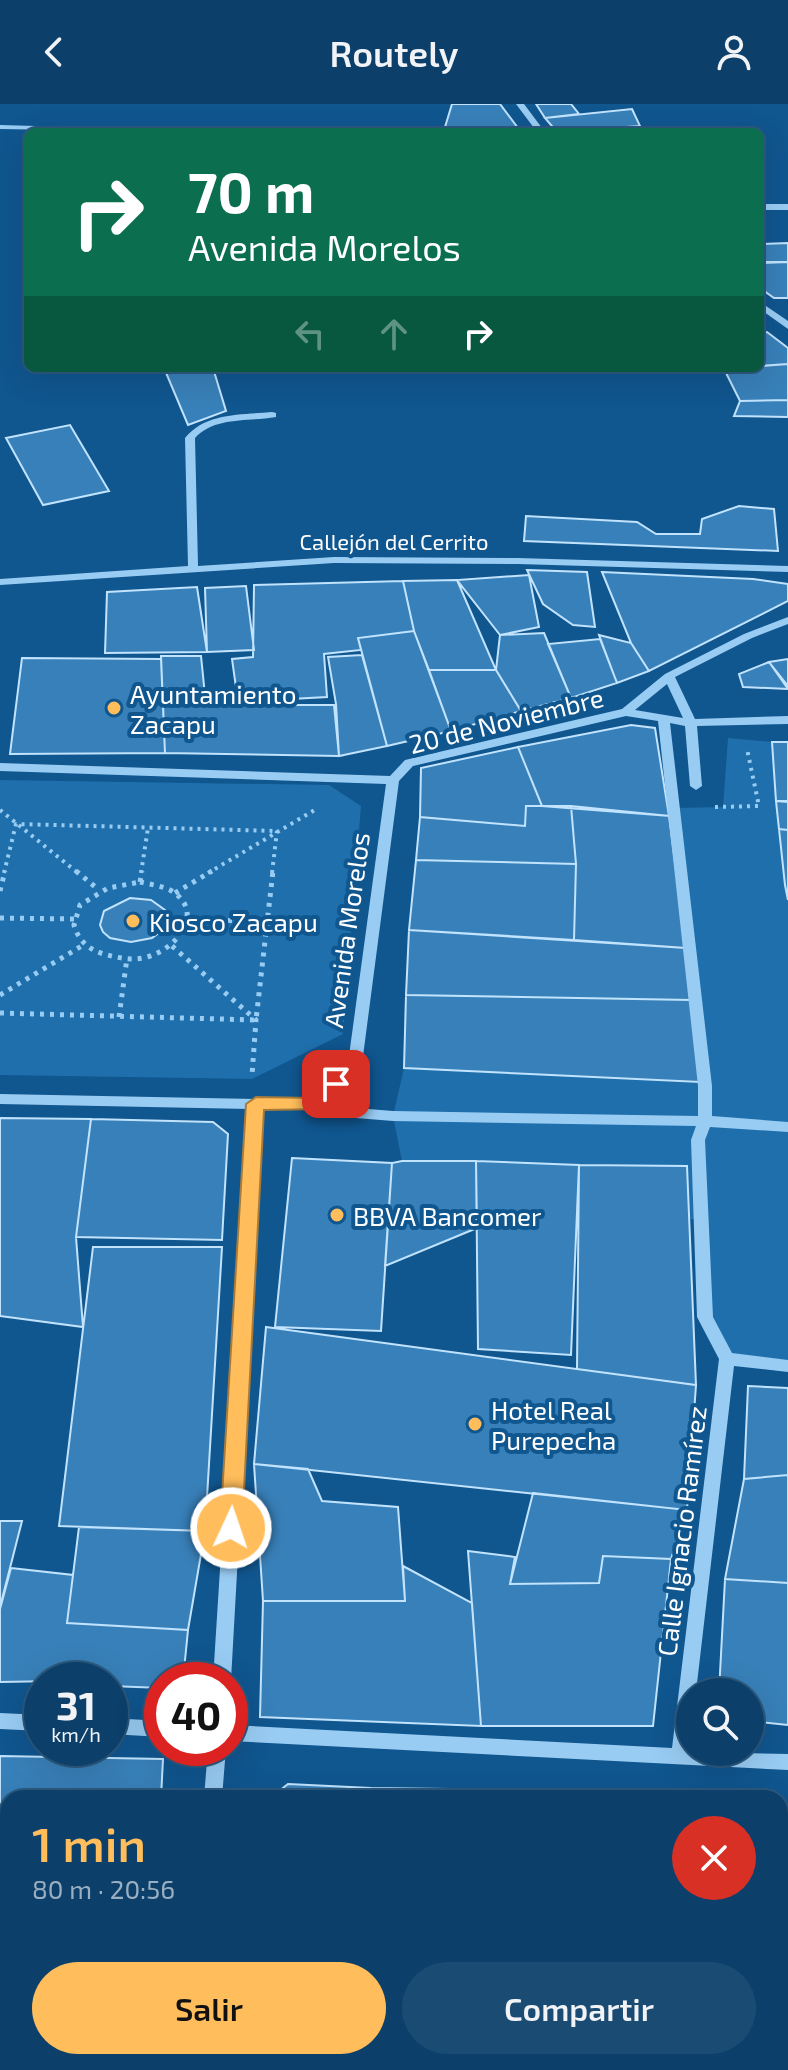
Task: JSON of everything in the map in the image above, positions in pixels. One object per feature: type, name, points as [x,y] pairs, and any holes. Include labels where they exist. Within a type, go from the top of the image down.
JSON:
[{"type":"street","points":[[520,104],[538,128]]},
{"type":"street","points":[[0,127],[35,128]]},
{"type":"street","points":[[764,207],[788,207]]},
{"type":"street","points":[[764,308],[788,326]]},
{"type":"street","points":[[193,567],[190,438],[195,430],[212,423],[272,415]]},
{"type":"street","name":"Callejón del Cerrito","points":[[0,582],[334,560],[518,561],[788,569]]},
{"type":"street","points":[[626,712],[669,676],[748,636],[788,620]]},
{"type":"street","points":[[669,676],[691,723],[696,786]]},
{"type":"street","name":"20 de Noviembre","points":[[0,767],[393,780],[409,763],[626,712],[691,723],[788,720]]},
{"type":"street","points":[[664,720],[697,1001],[705,1121],[698,1140],[705,1317],[727,1359],[788,1366]]},
{"type":"street","name":"Avenida Morelos","points":[[318,1105],[355,1064],[393,780]]},
{"type":"street","points":[[0,1099],[318,1105],[356,1113],[393,1116],[705,1121],[788,1127]]},
{"type":"street","points":[[223,1662],[256,1104]]},
{"type":"street","name":"Calle Ignacio Ramírez","points":[[689,1678],[727,1359]]},
{"type":"street","points":[[0,1721],[24,1722]]},
{"type":"street","points":[[248,1734],[676,1757]]},
{"type":"street","points":[[764,1761],[788,1762]]},
{"type":"street","points":[[214,1790],[216,1766]]},
{"type":"path","points":[[674,808],[759,806],[745,740]]},
{"type":"path","points":[[175,893],[330,802]]},
{"type":"path","points":[[0,810],[99,890]]},
{"type":"path","points":[[16,824],[277,831]]},
{"type":"path","points":[[0,891],[16,824]]},
{"type":"path","points":[[140,882],[148,828]]},
{"type":"path","points":[[252,1079],[277,831]]},
{"type":"path","points":[[140,882],[175,893],[188,912],[183,935],[172,946],[156,953],[127,958],[103,955],[79,938],[74,926],[85,901],[99,890],[116,884],[140,882]]},
{"type":"path","points":[[0,918],[75,919]]},
{"type":"path","points":[[188,920],[267,921]]},
{"type":"path","points":[[0,995],[86,944]]},
{"type":"path","points":[[172,946],[256,1020]]},
{"type":"path","points":[[119,1017],[127,958]]},
{"type":"path","points":[[0,1013],[256,1020]]},
{"type":"shaded area","points":[[728,738],[772,742],[788,900],[788,1366],[727,1359],[705,1317],[699,1220],[690,1219],[687,1166],[402,1161],[393,1116],[404,1068],[699,1082],[674,808],[723,807]]},
{"type":"shaded area","points":[[0,780],[329,785],[361,806],[343,1034],[252,1079],[0,1075]]},
{"type":"building","points":[[452,104],[500,104],[518,128],[459,128],[445,127]]},
{"type":"building","points":[[536,104],[571,104],[579,114],[545,118]]},
{"type":"building","points":[[632,109],[640,126],[554,128],[545,118]]},
{"type":"building","points":[[788,243],[788,262],[764,263],[764,244]]},
{"type":"building","points":[[764,262],[788,262],[788,298],[774,298],[764,291]]},
{"type":"building","points":[[764,333],[788,348],[788,364],[764,366]]},
{"type":"building","points":[[788,364],[788,400],[740,401],[726,372],[764,372],[764,366]]},
{"type":"building","points":[[166,372],[214,372],[226,411],[188,425]]},
{"type":"building","points":[[788,400],[788,417],[734,416],[740,401]]},
{"type":"building","points":[[70,425],[109,491],[43,505],[6,438]]},
{"type":"building","points":[[739,506],[774,509],[778,551],[524,541],[526,516],[637,522],[656,534],[700,534],[702,519]]},
{"type":"building","points":[[527,570],[587,572],[595,627],[573,625],[543,604]]},
{"type":"building","points":[[602,572],[753,579],[788,584],[788,601],[649,671],[631,643]]},
{"type":"building","points":[[529,575],[539,627],[500,635],[457,580]]},
{"type":"building","points":[[457,580],[496,670],[429,670],[414,631],[403,581]]},
{"type":"building","points":[[403,581],[414,631],[358,638],[361,650],[324,654],[327,697],[238,702],[232,659],[253,657],[254,585]]},
{"type":"building","points":[[246,586],[254,650],[207,652],[205,588]]},
{"type":"building","points":[[197,587],[207,652],[105,653],[107,592]]},
{"type":"building","points":[[414,631],[451,731],[387,746],[358,638]]},
{"type":"building","points":[[544,633],[571,698],[521,711],[496,670],[500,635]]},
{"type":"building","points":[[599,635],[631,643],[649,671],[617,683]]},
{"type":"building","points":[[600,639],[617,683],[571,698],[548,644]]},
{"type":"building","points":[[362,655],[387,746],[339,756],[336,704],[328,657]]},
{"type":"building","points":[[161,656],[201,656],[206,705],[334,705],[339,756],[165,753]]},
{"type":"building","points":[[22,658],[161,659],[165,753],[10,754]]},
{"type":"building","points":[[788,659],[788,686],[769,662]]},
{"type":"building","points":[[769,662],[788,689],[743,687],[739,674]]},
{"type":"building","points":[[429,670],[496,670],[521,711],[451,731]]},
{"type":"building","points":[[631,725],[655,728],[669,816],[542,806],[518,747]]},
{"type":"building","points":[[772,742],[788,742],[788,801],[776,801]]},
{"type":"building","points":[[518,747],[542,806],[526,806],[525,826],[420,817],[421,768]]},
{"type":"building","points":[[776,801],[788,802],[788,830],[779,829]]},
{"type":"building","points":[[526,806],[571,806],[576,864],[416,860],[420,817],[525,826]]},
{"type":"building","points":[[571,806],[669,816],[686,948],[574,940],[576,864]]},
{"type":"building","points":[[779,829],[788,830],[788,900],[785,885]]},
{"type":"building","points":[[416,860],[576,864],[574,940],[409,930]]},
{"type":"building","name":"Kiosco Zacapu","points":[[130,898],[151,900],[165,910],[165,925],[152,938],[131,942],[110,938],[103,932],[100,925],[104,911]]},
{"type":"building","points":[[409,930],[686,948],[691,1000],[406,995]]},
{"type":"building","points":[[406,995],[691,1000],[700,1082],[404,1068]]},
{"type":"building","points":[[0,1118],[91,1119],[76,1237],[83,1327],[0,1316]]},
{"type":"building","points":[[91,1119],[213,1122],[228,1134],[222,1240],[76,1237]]},
{"type":"building","name":"BBVA Bancomer","points":[[292,1158],[392,1163],[381,1331],[275,1327]]},
{"type":"building","points":[[476,1161],[477,1228],[385,1266],[392,1163]]},
{"type":"building","points":[[476,1161],[579,1165],[571,1355],[478,1349]]},
{"type":"building","points":[[579,1165],[687,1166],[696,1385],[577,1369]]},
{"type":"building","points":[[93,1247],[222,1247],[205,1531],[59,1526]]},
{"type":"building","name":"Hotel Real Purepecha","points":[[266,1327],[696,1385],[687,1510],[254,1464]]},
{"type":"building","points":[[748,1386],[788,1388],[788,1475],[744,1479]]},
{"type":"building","points":[[254,1464],[308,1469],[322,1501],[398,1507],[405,1601],[263,1601]]},
{"type":"building","points":[[788,1475],[788,1583],[725,1579],[744,1479]]},
{"type":"building","points":[[533,1493],[687,1510],[671,1559],[603,1556],[599,1583],[510,1584]]},
{"type":"building","points":[[0,1521],[22,1521],[0,1607]]},
{"type":"building","points":[[79,1527],[205,1531],[188,1630],[67,1623]]},
{"type":"building","points":[[468,1551],[515,1557],[510,1584],[599,1583],[603,1556],[671,1559],[653,1726],[481,1726]]},
{"type":"building","points":[[403,1566],[472,1603],[481,1726],[260,1717],[263,1601],[405,1601]]},
{"type":"building","points":[[11,1568],[73,1575],[67,1623],[188,1630],[185,1662],[144,1662],[144,1687],[128,1687],[128,1662],[24,1662],[24,1682],[0,1682],[0,1609]]},
{"type":"building","points":[[725,1579],[788,1583],[788,1725],[764,1722],[764,1678],[720,1678]]},
{"type":"building","points":[[0,1756],[24,1756],[24,1766],[128,1766],[128,1758],[144,1759],[144,1766],[163,1766],[161,1790],[0,1790]]},
{"type":"building","points":[[288,1784],[370,1790],[280,1790]]},
{"type":"building","points":[[370,1788],[536,1790],[370,1790]]},
{"type":"place","name":"Ayuntamiento Zacapu","points":[[114,708]]},
{"type":"place","name":"Kiosco Zacapu","points":[[133,921]]},
{"type":"place","name":"BBVA Bancomer","points":[[337,1215]]},
{"type":"place","name":"Hotel Real Purepecha","points":[[475,1424]]},
{"type":"route","points":[[231,1528],[256,1104],[318,1105],[336,1084]]}]
